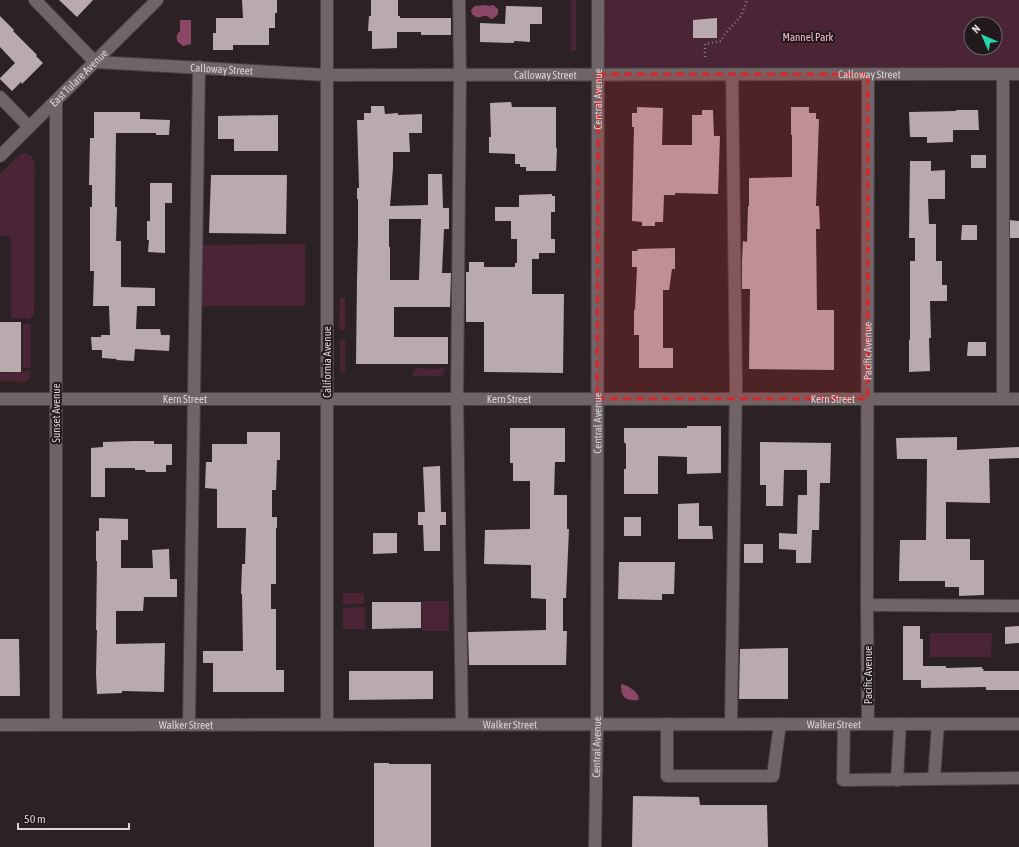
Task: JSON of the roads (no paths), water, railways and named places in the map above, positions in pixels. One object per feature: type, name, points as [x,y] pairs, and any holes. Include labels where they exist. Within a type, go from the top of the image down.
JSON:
[{"type":"street","points":[[35,0],[95,62]]},
{"type":"street","name":"East Tulare Avenue","points":[[0,156],[157,0]]},
{"type":"street","name":"California Avenue","points":[[327,0],[327,725]]},
{"type":"street","points":[[459,0],[460,75],[457,400],[462,724]]},
{"type":"street","name":"Central Avenue","points":[[595,847],[597,724],[598,0]]},
{"type":"street","name":"Calloway Street","points":[[95,62],[327,74],[1019,74]]},
{"type":"street","points":[[189,724],[199,67]]},
{"type":"street","points":[[731,724],[736,399],[732,74]]},
{"type":"street","name":"Pacific Avenue","points":[[868,74],[868,724]]},
{"type":"street","points":[[1003,74],[1003,399]]},
{"type":"street","points":[[0,97],[29,127]]},
{"type":"street","name":"Sunset Avenue","points":[[56,100],[56,724]]},
{"type":"street","name":"Kern Street","points":[[0,399],[1019,399]]},
{"type":"street","points":[[867,605],[1019,606]]},
{"type":"street","points":[[667,724],[667,776],[773,776],[780,724]]},
{"type":"street","points":[[844,724],[843,780],[1019,778]]},
{"type":"street","points":[[897,780],[900,724]]},
{"type":"street","points":[[934,779],[938,724]]},
{"type":"street","name":"Walker Street","points":[[0,725],[1019,724]]},
{"type":"park label","name":"Mannel Park","points":[[808,37]]}]
